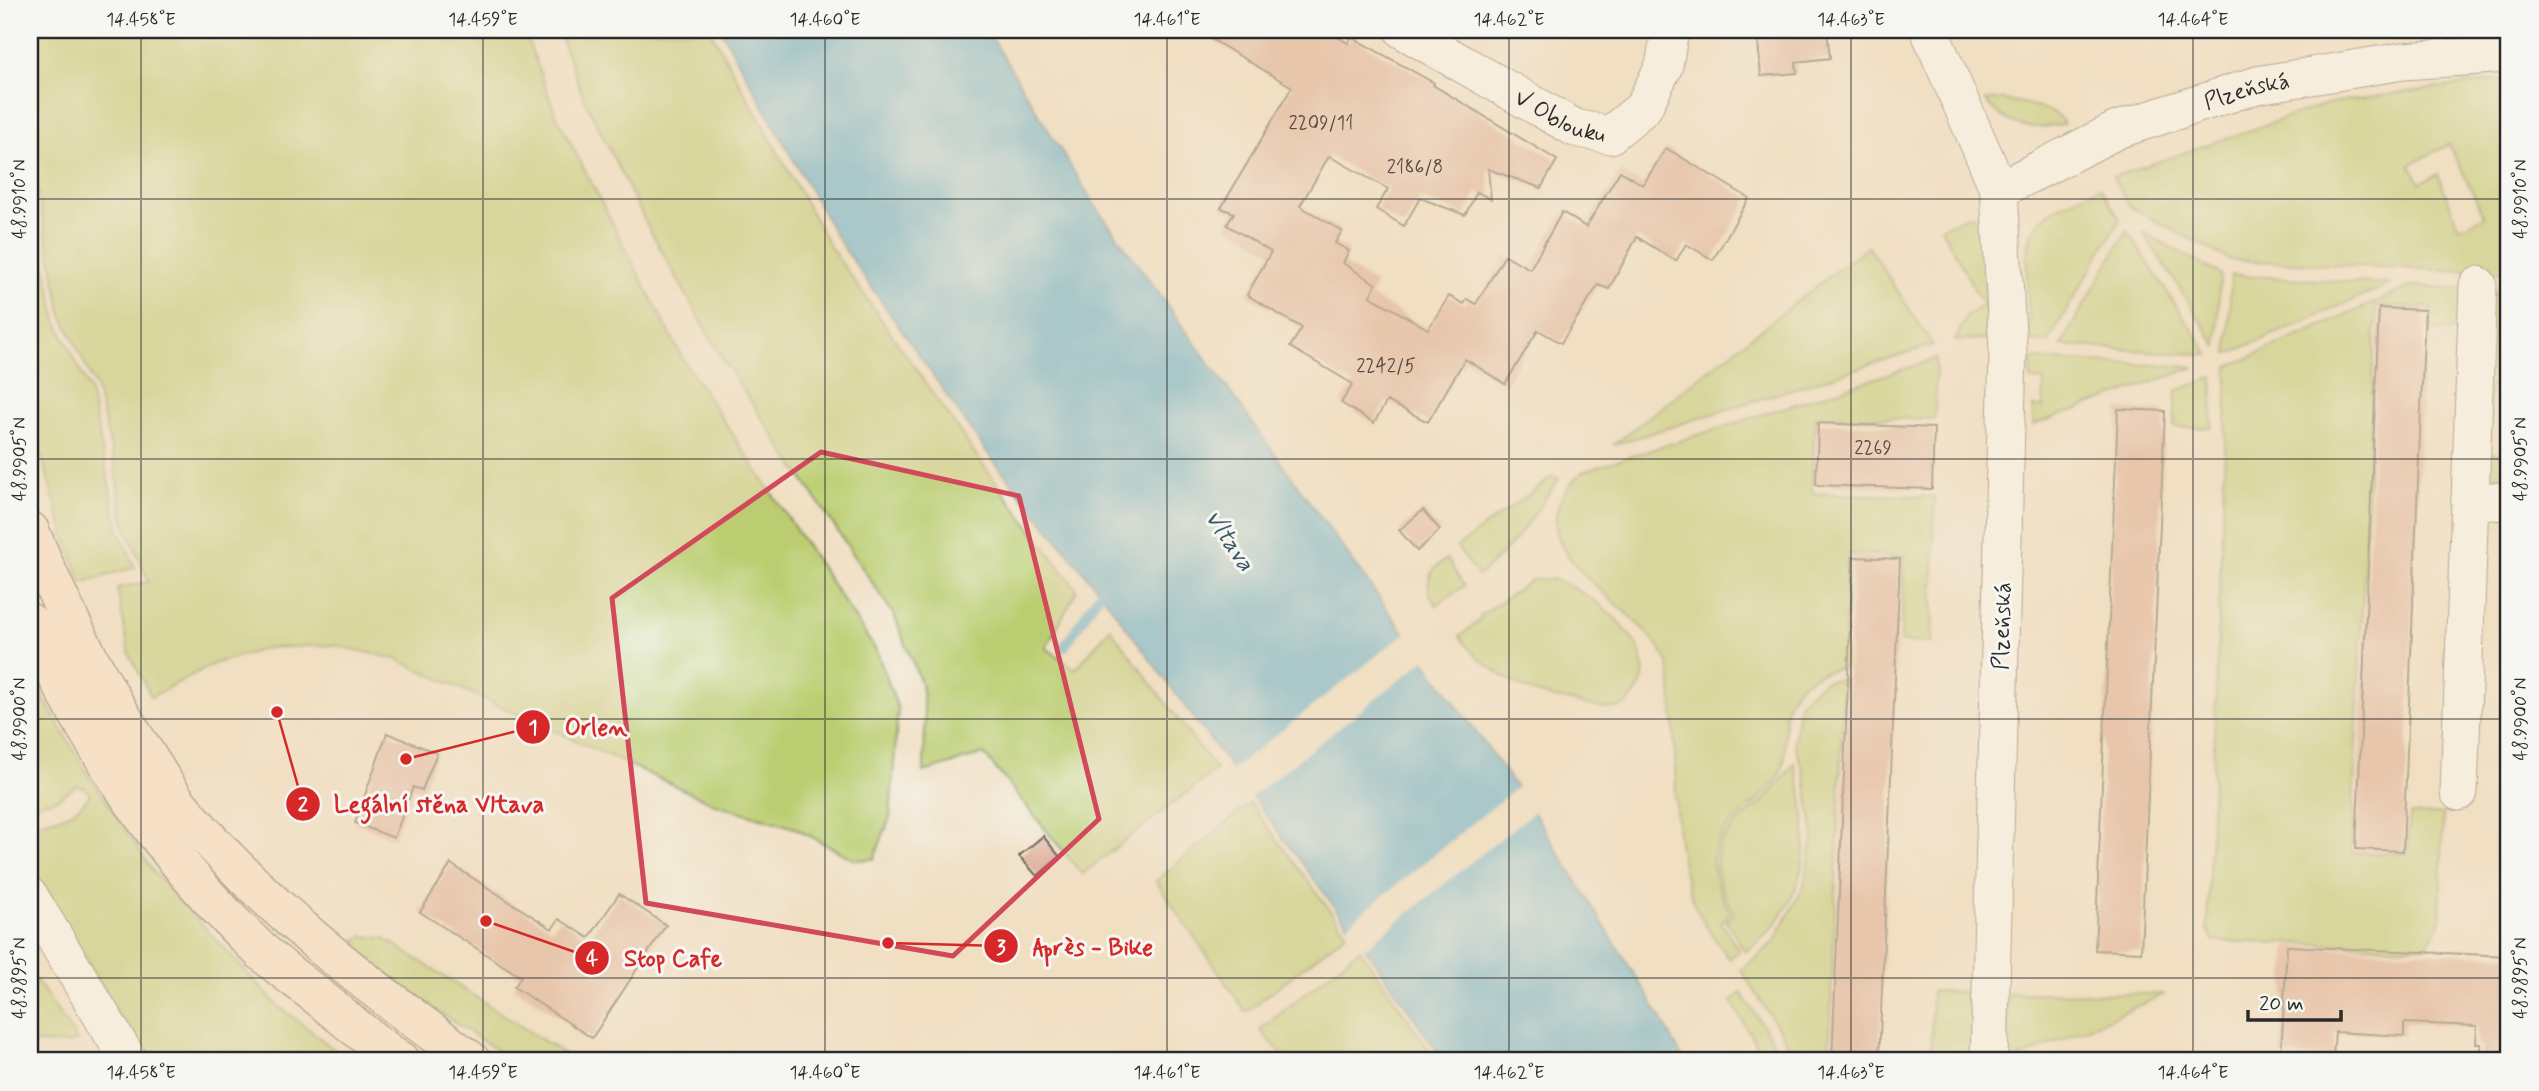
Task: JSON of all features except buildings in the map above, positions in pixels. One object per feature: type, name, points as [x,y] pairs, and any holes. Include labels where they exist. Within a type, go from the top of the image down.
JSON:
[{"type":"main road","points":[[30,531],[60,605],[95,673],[178,804],[242,874],[307,937],[471,1061]]},
{"type":"main road","points":[[30,623],[65,695],[106,761],[151,831],[203,893],[257,947],[401,1061]]},
{"type":"street","name":"V Oblouku","points":[[1403,30],[1575,128],[1610,135],[1643,108],[1664,66],[1670,30]]},
{"type":"street","name":"Plzeňská","points":[[1929,30],[2000,190],[2008,351],[1989,1061]]},
{"type":"street","name":"Plzeňská","points":[[2000,190],[2117,130],[2257,85],[2403,61],[2509,54]]},
{"type":"street","points":[[2459,792],[2478,285]]},
{"type":"street","points":[[2470,500],[2509,502]]},
{"type":"street","points":[[30,897],[129,1061]]},
{"type":"highlighted area","points":[[821,452],[1019,496],[1099,819],[953,956],[646,903],[612,598]]},
{"type":"green space","points":[[30,30],[524,30],[556,115],[684,361],[877,652],[898,709],[890,817],[874,859],[855,860],[795,828],[715,804],[396,659],[334,645],[267,648],[213,664],[151,697],[129,653],[117,588],[149,582],[124,522],[114,461],[96,388],[62,315],[30,154]]},
{"type":"green space","points":[[558,30],[710,30],[829,245],[978,458],[1077,590],[1046,648],[1076,669],[1110,628],[1216,770],[1082,874],[984,754],[924,772],[925,718],[921,683],[894,615],[723,360],[646,223],[583,96]]},
{"type":"green space","points":[[2509,80],[2507,273],[2230,260],[2130,207],[2113,177],[2329,103]],"holes":[[[2449,144],[2485,217],[2459,228],[2438,174],[2420,183],[2410,165]]]},
{"type":"green space","points":[[1998,99],[2045,109],[2060,118],[2064,124],[2031,127],[2012,122],[1986,101]]},
{"type":"green space","points":[[2100,187],[2120,219],[2048,342],[2031,341],[2027,266],[2030,237],[2047,214]]},
{"type":"green space","points":[[30,189],[57,322],[90,391],[118,528],[135,567],[82,583],[65,537],[30,416]]},
{"type":"green space","points":[[1969,215],[1979,217],[1985,227],[1986,339],[1955,341],[1966,316],[1983,305],[1941,228]]},
{"type":"green space","points":[[2127,231],[2209,355],[2061,345]]},
{"type":"green space","points":[[2143,232],[2220,274],[2217,346]]},
{"type":"green space","points":[[1868,246],[1933,345],[1613,445]]},
{"type":"green space","points":[[2231,275],[2391,284],[2228,354]]},
{"type":"green space","points":[[2412,286],[2470,289],[2468,331],[2430,330],[2430,307],[2376,306],[2351,852],[2407,854],[2410,814],[2443,814],[2440,924],[2425,947],[2214,941],[2207,928],[2228,367]]},
{"type":"green space","points":[[2485,293],[2509,294],[2509,386],[2490,385],[2488,453],[2509,454],[2509,477],[2479,476]]},
{"type":"green space","points":[[1936,359],[1935,419],[1815,417],[1812,493],[1935,497],[1932,643],[1901,642],[1904,556],[1848,554],[1844,668],[1813,677],[1794,691],[1785,717],[1785,757],[1779,776],[1725,831],[1714,852],[1715,876],[1730,913],[1721,922],[1739,951],[1729,959],[1698,912],[1684,869],[1677,818],[1674,719],[1668,663],[1653,639],[1583,573],[1564,550],[1556,526],[1560,501],[1582,472]]},
{"type":"green space","points":[[2031,359],[2195,367],[2033,425],[2033,407],[2043,407],[2044,380],[2030,380]]},
{"type":"green space","points":[[2213,377],[2212,428],[2174,427],[2176,391]]},
{"type":"green space","points":[[1552,477],[1559,478],[1532,517],[1513,542],[1478,576],[1457,547]]},
{"type":"green space","points":[[1447,559],[1464,586],[1436,605],[1429,591],[1429,579],[1435,568]]},
{"type":"green space","points":[[1553,579],[1600,606],[1630,635],[1639,651],[1643,668],[1641,684],[1625,705],[1609,709],[1536,693],[1505,677],[1483,661],[1460,636],[1481,619],[1480,616],[1532,580]]},
{"type":"green space","points":[[30,676],[88,774],[155,874],[275,1003],[349,1061],[145,1061],[30,863],[30,825],[71,812],[90,794],[85,788],[76,786],[59,798],[30,806]]},
{"type":"green space","points":[[1844,679],[1829,1061],[1799,1061],[1741,970],[1774,942],[1803,888],[1814,836],[1805,777],[1794,742],[1800,702],[1824,681]]},
{"type":"green space","points":[[1794,763],[1804,816],[1802,867],[1795,891],[1783,913],[1767,934],[1745,952],[1726,921],[1734,914],[1719,878],[1716,863],[1719,847],[1730,831],[1770,794]]},
{"type":"green space","points":[[1250,803],[1347,933],[1246,1012],[1156,881]]},
{"type":"green space","points":[[363,936],[384,938],[575,1061],[513,1061],[423,1001],[358,952],[356,940]]},
{"type":"green space","points":[[1360,949],[1437,1061],[1289,1061],[1260,1030]]},
{"type":"green space","points":[[35,980],[77,1040],[68,1044],[30,1043],[30,984]]},
{"type":"green space","points":[[1932,991],[1973,992],[1972,1061],[1931,1061]]},
{"type":"green space","points":[[1741,992],[1786,1061],[1765,1061],[1732,1002]]},
{"type":"green space","points":[[2008,993],[2165,994],[2013,1061],[2006,1061]]},
{"type":"water","name":"Vltava","points":[[721,30],[987,30],[1092,201],[1531,808],[1659,1014],[1684,1061],[1444,1061],[1377,964],[1100,592],[985,450],[837,238]]},
{"type":"pier","points":[[1407,632],[1426,659],[1249,798],[1229,772]]},
{"type":"pier","points":[[1519,786],[1536,810],[1362,950],[1345,927]]},
{"type":"waterway","points":[[1064,647],[1106,584]]},
{"type":"place","name":"Legální stěna Vltava","points":[[277,712]]},
{"type":"place","name":"Orlen","points":[[406,759]]},
{"type":"place","name":"Stop Cafe","points":[[486,921]]},
{"type":"place","name":"Après - Bike","points":[[888,943]]}]
